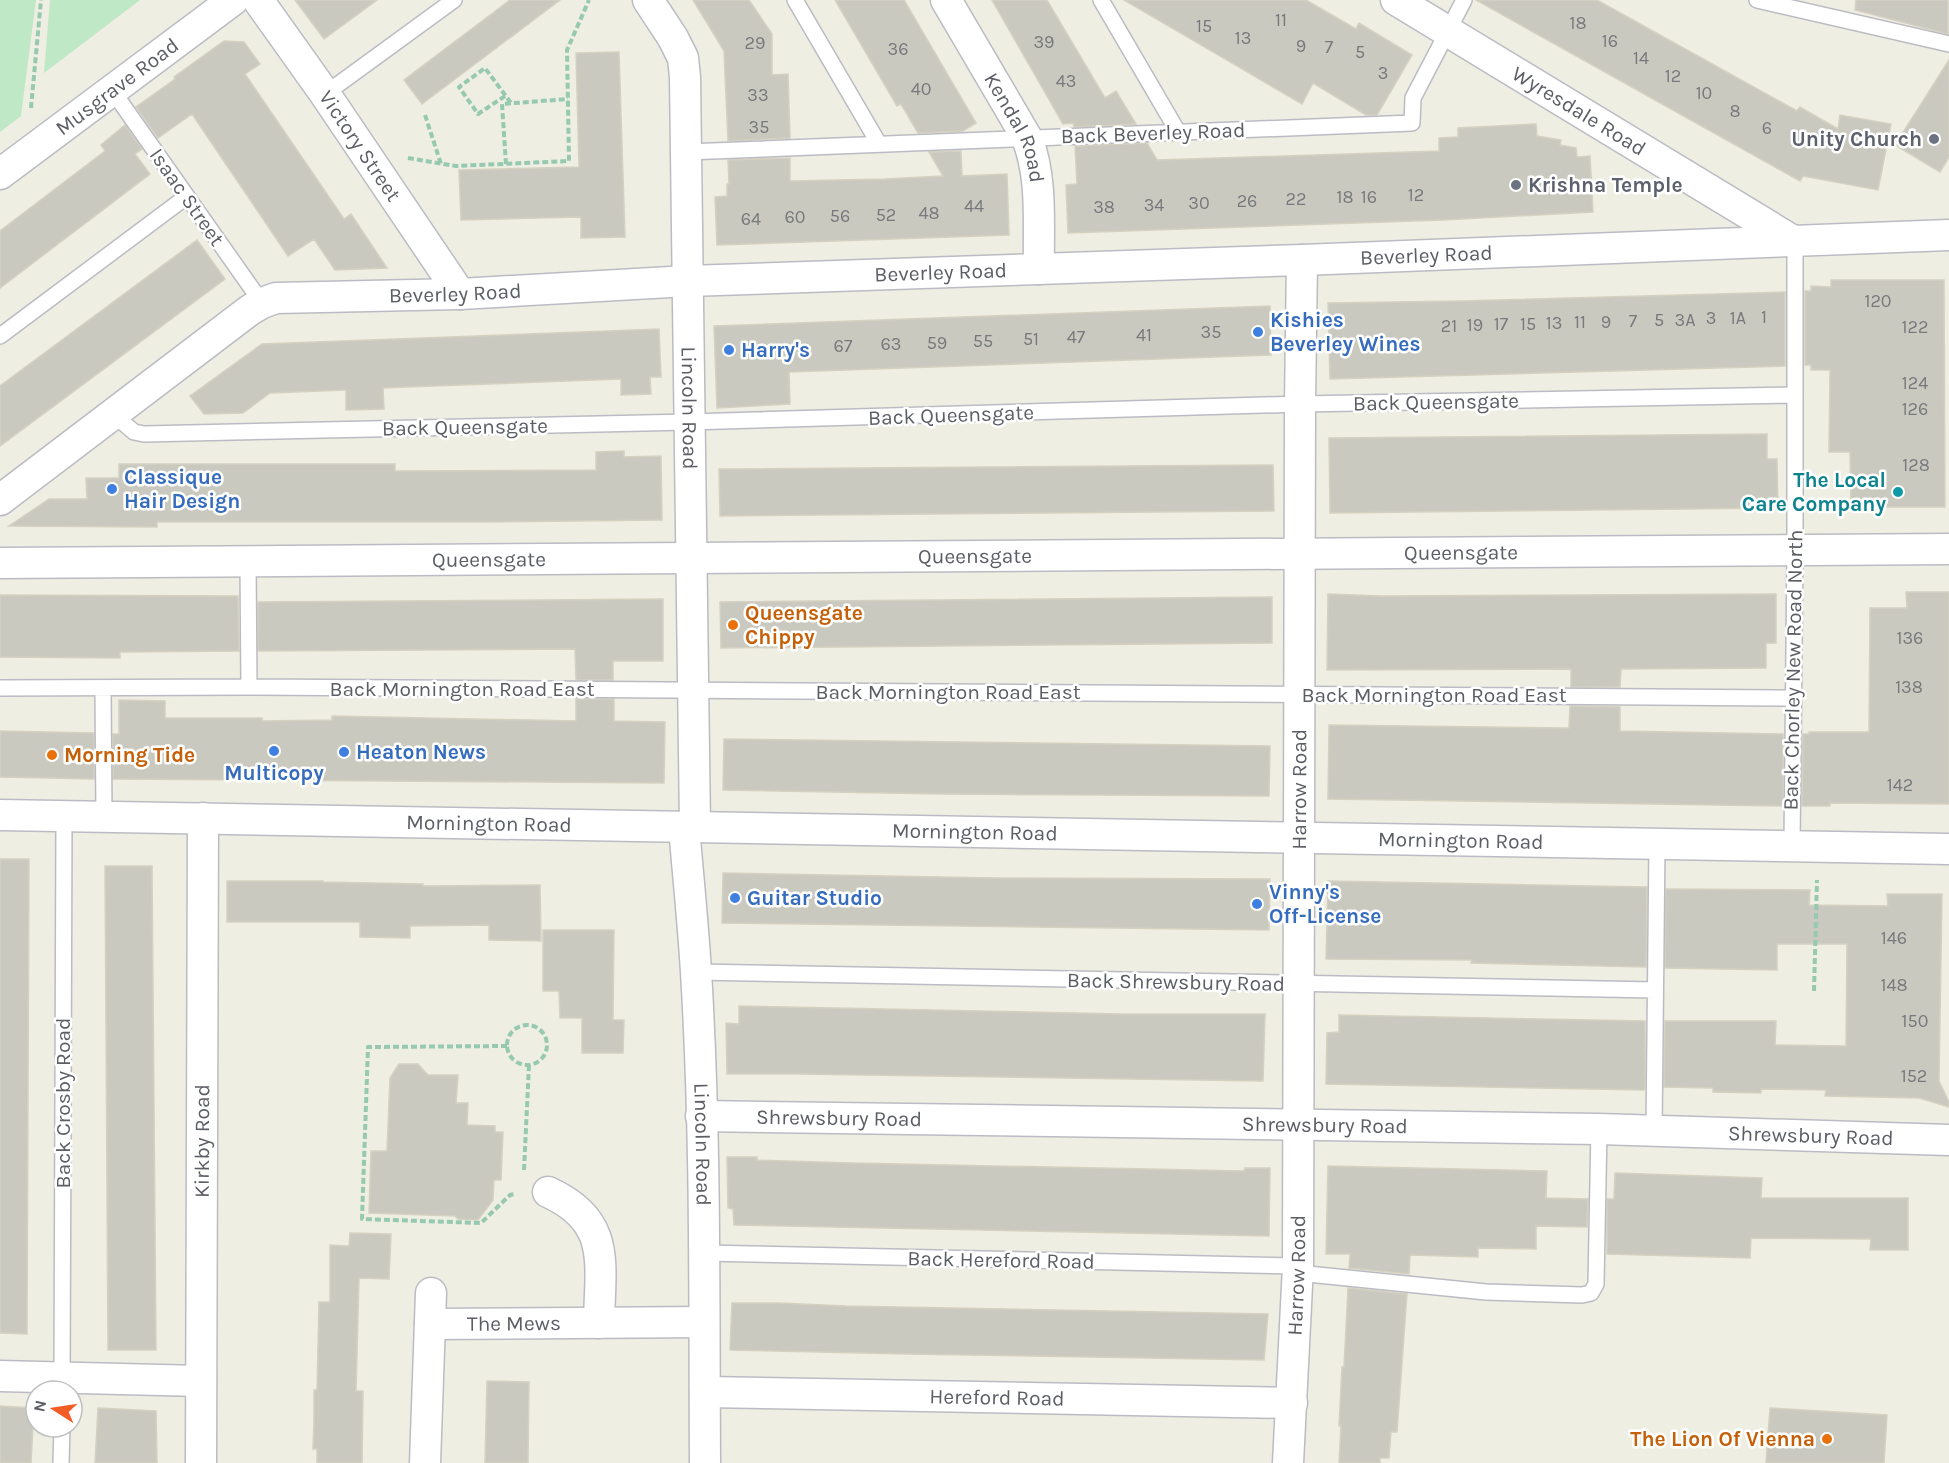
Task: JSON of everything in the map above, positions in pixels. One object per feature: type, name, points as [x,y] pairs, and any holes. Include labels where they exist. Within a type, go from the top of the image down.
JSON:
[{"type":"street","name":"Musgrave Road","points":[[0,174],[233,0]]},
{"type":"street","name":"Victory Street","points":[[258,0],[325,94],[460,294]]},
{"type":"street","name":"Lincoln Road","points":[[648,0],[683,58],[693,690],[689,827],[701,1116],[705,1463]]},
{"type":"street","name":"Kendal Road","points":[[946,0],[1027,138],[1037,171],[1039,269]]},
{"type":"street","name":"Wyresdale Road","points":[[1396,0],[1795,242]]},
{"type":"street","name":"Beverley Road","points":[[0,500],[262,303],[276,298],[460,294],[688,281],[1949,235]]},
{"type":"street","name":"Harrow Road","points":[[1288,1463],[1298,1270],[1302,260]]},
{"type":"street","name":"Queensgate","points":[[0,563],[1949,549]]},
{"type":"street","name":"Mornington Road","points":[[0,815],[1949,849]]},
{"type":"street","name":"Kirkby Road","points":[[201,1463],[203,818]]},
{"type":"street","name":"Shrewsbury Road","points":[[701,1116],[1599,1129],[1949,1140]]},
{"type":"street","points":[[536,1191],[567,1200],[581,1212],[595,1232],[600,1252],[599,1323]]},
{"type":"street","points":[[425,1463],[431,1293]]},
{"type":"street","name":"The Mews","points":[[430,1324],[704,1322]]},
{"type":"street","points":[[0,1376],[24,1379]]},
{"type":"street","points":[[84,1384],[201,1381]]},
{"type":"street","name":"Hereford Road","points":[[705,1392],[1292,1403]]},
{"type":"lane","points":[[325,94],[454,0]]},
{"type":"lane","points":[[795,0],[879,144]]},
{"type":"lane","points":[[1101,0],[1178,132]]},
{"type":"lane","points":[[1447,30],[1464,0]]},
{"type":"lane","points":[[1756,0],[1949,44]]},
{"type":"lane","name":"Back Beverley Road","points":[[686,152],[1412,123],[1413,98],[1447,30]]},
{"type":"lane","name":"Isaac Street","points":[[112,90],[262,303]]},
{"type":"lane","points":[[0,336],[186,197]]},
{"type":"lane","name":"Back Chorley New Road North","points":[[1795,242],[1793,698],[1805,846]]},
{"type":"lane","name":"Back Queensgate","points":[[113,414],[134,432],[144,434],[689,423],[1300,404],[1795,395]]},
{"type":"lane","points":[[248,562],[249,687]]},
{"type":"lane","name":"Back Mornington Road East","points":[[0,688],[249,687],[1793,698]]},
{"type":"lane","points":[[103,688],[104,817]]},
{"type":"lane","name":"Back Crosby Road","points":[[62,1379],[64,816]]},
{"type":"lane","points":[[1654,1131],[1657,844]]},
{"type":"lane","name":"Back Shrewsbury Road","points":[[696,972],[1655,990]]},
{"type":"lane","name":"Back Hereford Road","points":[[704,1253],[1298,1270],[1486,1292],[1582,1295],[1591,1293],[1596,1284],[1599,1129]]},
{"type":"lane","points":[[61,1463],[62,1439]]},
{"type":"path","points":[[28,153],[41,0]]},
{"type":"path","points":[[363,150],[456,166],[569,161],[567,50],[589,0]]},
{"type":"path","points":[[505,96],[478,114],[459,87],[485,68],[511,103]]},
{"type":"path","points":[[506,164],[502,104],[568,99]]},
{"type":"path","points":[[425,115],[441,164]]},
{"type":"path","points":[[1805,846],[1814,991]]},
{"type":"path","points":[[529,1026],[540,1030],[545,1036],[547,1048],[540,1060],[529,1065],[516,1062],[508,1052],[507,1046],[508,1039],[516,1029],[529,1026]]},
{"type":"path","points":[[507,1046],[368,1047],[362,1219],[481,1223],[510,1196],[536,1191],[529,1065]]},
{"type":"green space","points":[[0,0],[36,0],[21,116],[0,132]]},
{"type":"green space","points":[[50,0],[140,0],[44,73]]},
{"type":"building","points":[[295,0],[377,0],[324,39]]},
{"type":"building","points":[[510,0],[560,0],[422,104],[404,80]]},
{"type":"building","points":[[693,0],[749,0],[772,34],[772,75],[788,74],[790,138],[728,141],[724,51]]},
{"type":"building","points":[[835,0],[904,0],[976,123],[963,131],[918,133],[901,104],[897,106]]},
{"type":"building","points":[[992,0],[1047,0],[1105,98],[1116,91],[1136,124],[1074,127],[1073,123],[1063,124]]},
{"type":"building","points":[[1124,0],[1306,0],[1356,29],[1359,23],[1412,55],[1377,115],[1366,115],[1313,83],[1302,104]]},
{"type":"building","points":[[1476,0],[1597,0],[1797,111],[1800,107],[1838,129],[1840,115],[1891,124],[1878,190],[1803,176],[1800,181]]},
{"type":"building","points":[[1856,0],[1948,0],[1948,34],[1855,10]]},
{"type":"building","points":[[224,41],[244,42],[260,64],[245,74],[344,219],[351,214],[387,268],[335,270],[314,239],[288,256],[192,114],[158,138],[136,107]]},
{"type":"building","points":[[619,52],[625,237],[581,238],[581,217],[461,220],[459,170],[579,167],[576,53]]},
{"type":"building","name":"Unity Church","points":[[1949,60],[1949,157],[1940,172],[1895,145]]},
{"type":"building","points":[[1536,124],[1537,136],[1561,140],[1560,145],[1576,148],[1577,157],[1590,156],[1593,212],[1443,220],[1068,233],[1066,185],[1077,184],[1075,146],[1147,143],[1157,160],[1439,151],[1439,138],[1458,137],[1458,128]]},
{"type":"building","points":[[125,125],[142,149],[135,154],[150,174],[0,288],[0,231],[105,151],[101,145]]},
{"type":"building","points":[[961,151],[962,176],[1007,174],[1009,235],[717,245],[715,197],[727,196],[728,160],[790,158],[790,181],[885,179],[943,176],[929,152]]},
{"type":"building","points":[[197,240],[225,279],[0,446],[0,386]]},
{"type":"building","points":[[1831,280],[1944,280],[1945,507],[1851,507],[1850,452],[1829,452],[1830,370],[1811,370],[1811,365],[1805,365],[1805,291],[1811,291],[1811,286],[1831,287]]},
{"type":"building","points":[[1785,292],[1785,366],[1330,379],[1328,303]]},
{"type":"building","points":[[1270,306],[1271,355],[789,372],[790,404],[717,408],[714,326]]},
{"type":"building","points":[[659,329],[661,377],[650,377],[651,394],[621,395],[621,379],[383,388],[384,409],[346,410],[346,390],[270,393],[243,413],[204,414],[190,396],[262,344]]},
{"type":"building","points":[[1767,434],[1767,459],[1777,459],[1778,508],[1330,513],[1329,438]]},
{"type":"building","points":[[624,451],[624,457],[661,456],[662,520],[157,522],[157,527],[9,526],[49,499],[87,499],[86,478],[119,478],[119,464],[395,464],[395,471],[596,470],[596,452]]},
{"type":"building","points":[[1273,465],[1274,511],[720,516],[719,469]]},
{"type":"building","points":[[1906,592],[1949,592],[1949,804],[1830,803],[1830,806],[1802,806],[1803,734],[1809,734],[1809,732],[1869,732],[1870,608],[1907,608]]},
{"type":"building","points":[[1328,594],[1382,596],[1776,594],[1776,643],[1766,643],[1766,668],[1621,669],[1620,687],[1571,687],[1571,669],[1327,670]]},
{"type":"building","points":[[0,595],[238,596],[239,651],[120,652],[120,658],[0,657]]},
{"type":"building","points":[[1272,597],[1272,643],[721,648],[720,602]]},
{"type":"building","points":[[663,599],[663,661],[613,661],[613,680],[576,680],[575,649],[258,651],[258,602]]},
{"type":"building","points":[[576,699],[614,699],[614,721],[665,722],[664,783],[113,779],[113,734],[119,734],[119,700],[165,701],[165,718],[262,718],[262,721],[332,720],[332,716],[576,721]]},
{"type":"building","points":[[1570,706],[1620,707],[1620,731],[1783,734],[1783,806],[1328,799],[1329,725],[1569,728]]},
{"type":"building","points":[[0,731],[94,733],[94,779],[0,777]]},
{"type":"building","points":[[724,739],[1270,746],[1269,796],[723,790]]},
{"type":"building","points":[[0,859],[29,859],[27,1334],[0,1333]]},
{"type":"building","points":[[105,866],[152,866],[156,1350],[108,1350]]},
{"type":"building","points":[[723,873],[996,878],[1270,879],[1269,930],[722,923]]},
{"type":"building","points":[[227,881],[323,881],[423,884],[423,886],[540,885],[541,941],[489,940],[489,925],[410,926],[410,938],[360,937],[360,922],[227,922]]},
{"type":"building","points":[[1328,881],[1647,887],[1646,967],[1471,963],[1472,960],[1326,959]]},
{"type":"building","points":[[1666,889],[1810,890],[1809,905],[1888,906],[1887,894],[1942,894],[1939,1081],[1949,1107],[1919,1098],[1825,1096],[1826,1090],[1761,1089],[1761,1093],[1713,1092],[1713,1088],[1664,1087],[1665,1021],[1776,1021],[1775,1045],[1846,1046],[1847,944],[1777,944],[1777,970],[1665,968]]},
{"type":"building","points":[[543,930],[614,930],[613,1020],[624,1020],[623,1053],[582,1053],[582,1018],[560,1018],[559,991],[543,991]]},
{"type":"building","points":[[739,1006],[1121,1014],[1265,1014],[1263,1081],[727,1074],[726,1023],[739,1024]]},
{"type":"building","points":[[1339,1015],[1645,1021],[1645,1087],[1644,1090],[1326,1084],[1327,1033],[1339,1032]]},
{"type":"building","points":[[399,1064],[418,1064],[428,1075],[458,1075],[456,1103],[468,1103],[467,1125],[495,1126],[495,1132],[503,1132],[501,1180],[494,1180],[493,1200],[478,1220],[458,1219],[455,1216],[369,1213],[371,1151],[387,1151],[390,1078]]},
{"type":"building","points":[[727,1157],[852,1163],[1244,1171],[1245,1168],[1270,1168],[1269,1236],[734,1225],[733,1209],[728,1208]]},
{"type":"building","points":[[1328,1166],[1547,1171],[1546,1198],[1588,1199],[1587,1227],[1536,1226],[1536,1249],[1478,1248],[1478,1257],[1410,1255],[1409,1274],[1349,1268],[1350,1254],[1326,1254]]},
{"type":"building","points":[[1615,1173],[1762,1178],[1761,1198],[1908,1198],[1908,1250],[1870,1250],[1871,1239],[1751,1238],[1750,1258],[1607,1254],[1607,1199],[1614,1199]]},
{"type":"building","points":[[350,1233],[391,1234],[389,1279],[359,1278],[356,1391],[363,1391],[362,1463],[317,1463],[317,1449],[313,1449],[319,1302],[330,1302],[330,1245],[349,1246]]},
{"type":"building","points":[[1348,1288],[1407,1294],[1397,1432],[1391,1432],[1389,1458],[1380,1458],[1380,1463],[1339,1463],[1342,1367],[1344,1367]]},
{"type":"building","points":[[732,1303],[1268,1314],[1264,1360],[907,1354],[730,1350]]},
{"type":"building","points":[[487,1381],[529,1382],[528,1463],[485,1463]]},
{"type":"building","points":[[0,1406],[24,1407],[24,1439],[32,1439],[31,1463],[0,1463]]},
{"type":"building","points":[[98,1408],[156,1411],[157,1463],[95,1463]]},
{"type":"building","name":"The Lion Of Vienna","points":[[1770,1408],[1887,1415],[1884,1463],[1766,1463]]},
{"type":"place","name":"Unity Church","points":[[1934,139]]},
{"type":"place","name":"Krishna Temple","points":[[1516,185]]},
{"type":"place","name":"Kishies Beverley Wines","points":[[1258,332]]},
{"type":"place","name":"Harry's","points":[[729,350]]},
{"type":"place","name":"Classique Hair Design","points":[[112,489]]},
{"type":"place","name":"The Local Care Company","points":[[1898,492]]},
{"type":"place","name":"Queensgate Chippy","points":[[733,625]]},
{"type":"place","name":"Multicopy","points":[[274,751]]},
{"type":"place","name":"Heaton News","points":[[344,752]]},
{"type":"place","name":"Morning Tide","points":[[52,755]]},
{"type":"place","name":"Guitar Studio","points":[[735,898]]},
{"type":"place","name":"Vinny's Off-License","points":[[1257,904]]},
{"type":"place","name":"The Lion Of Vienna","points":[[1827,1439]]}]
